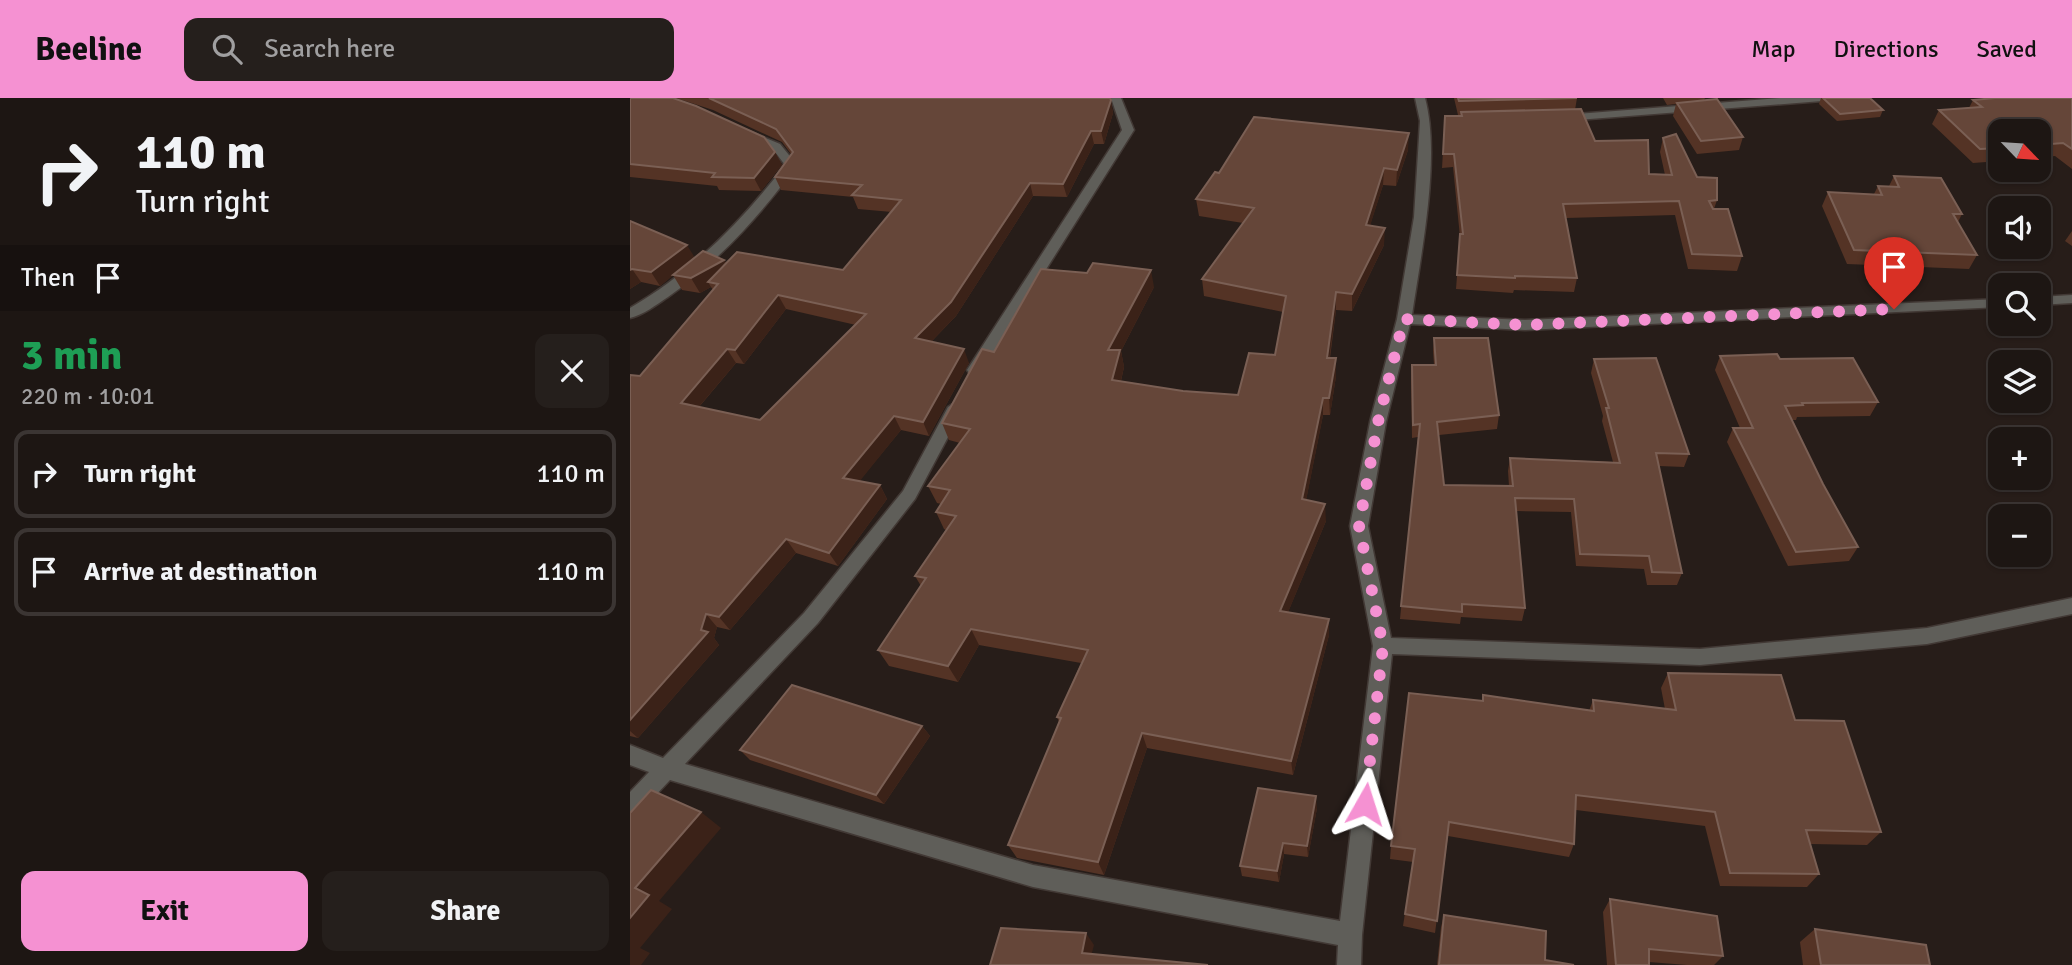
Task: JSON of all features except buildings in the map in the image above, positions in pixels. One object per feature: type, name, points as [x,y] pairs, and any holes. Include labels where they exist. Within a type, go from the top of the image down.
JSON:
[{"type":"street","points":[[630,807],[811,618],[909,495],[967,385],[1128,130],[1116,98]]},
{"type":"street","points":[[1349,965],[1350,935],[1383,646],[1359,526],[1378,422],[1404,319],[1420,217],[1433,121],[1420,98]]},
{"type":"street","points":[[1547,118],[1822,98]]},
{"type":"street","points":[[630,314],[652,302],[730,240],[792,165],[776,146],[733,126]]},
{"type":"street","points":[[2051,300],[2072,299]]},
{"type":"street","points":[[1404,319],[1525,325],[1988,304]]},
{"type":"street","points":[[1383,646],[1700,657],[1927,636],[2072,606]]},
{"type":"street","points":[[630,755],[667,769],[1033,876],[1350,935]]},
{"type":"route","points":[[1365,804],[1383,646],[1359,526],[1378,422],[1404,319],[1525,325],[1894,309]]}]
